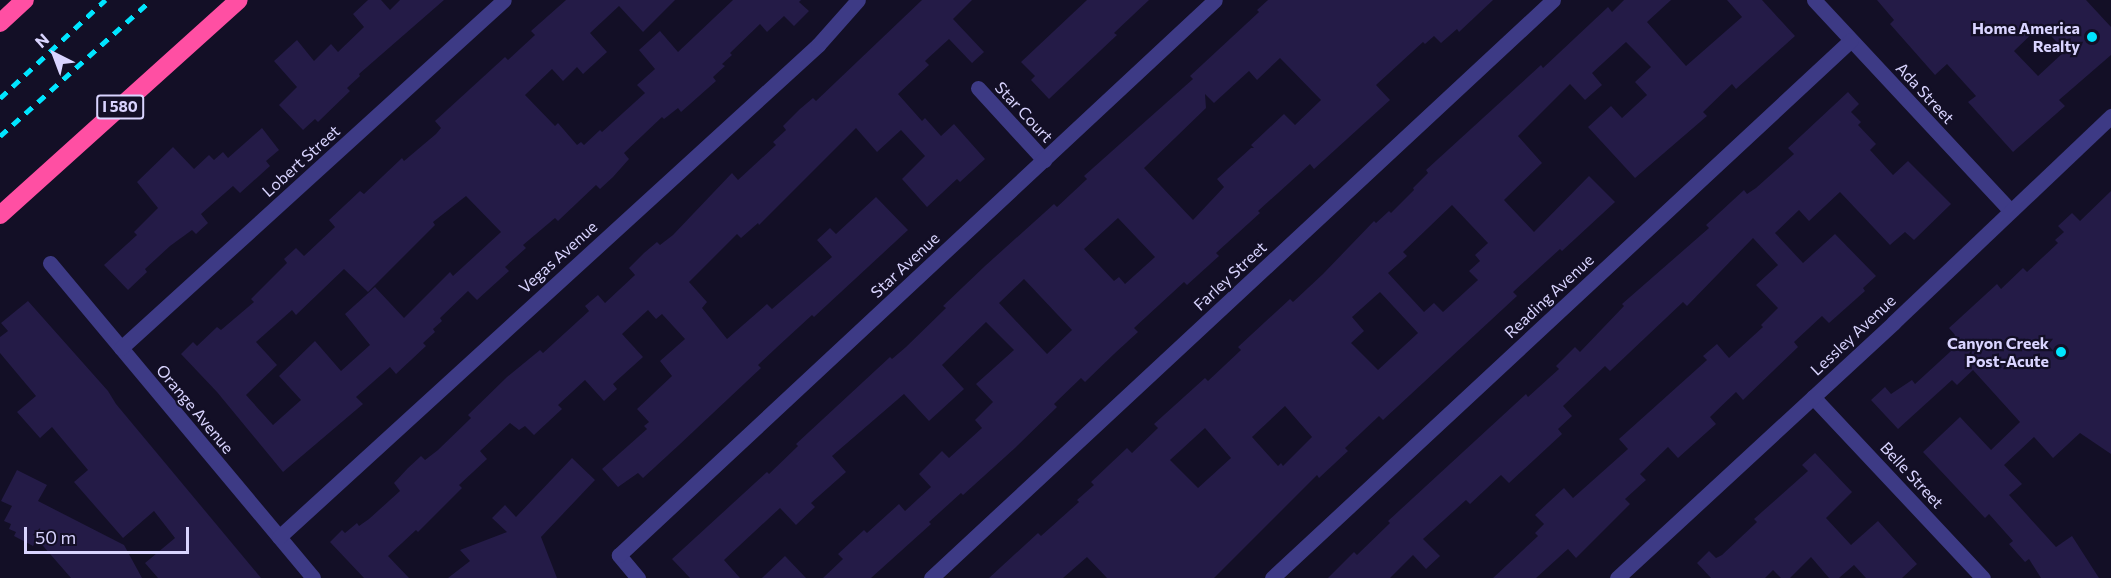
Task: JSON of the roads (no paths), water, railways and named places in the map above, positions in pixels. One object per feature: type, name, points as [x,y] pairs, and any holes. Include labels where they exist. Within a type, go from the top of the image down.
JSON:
[{"type":"highway","points":[[0,23],[25,0]]},
{"type":"highway","name":"I 580","points":[[0,215],[239,0]]},
{"type":"street","name":"Lobert Street","points":[[122,348],[504,0]]},
{"type":"street","name":"Vegas Avenue","points":[[279,537],[809,53],[858,0]]},
{"type":"street","name":"Star Avenue","points":[[638,578],[619,555],[1215,0]]},
{"type":"street","name":"Farley Street","points":[[931,578],[1553,0]]},
{"type":"street","name":"Ada Street","points":[[1814,0],[2010,210]]},
{"type":"street","name":"Reading Avenue","points":[[1272,578],[1851,40]]},
{"type":"street","name":"Star Court","points":[[978,88],[1044,160]]},
{"type":"street","name":"Lessley Avenue","points":[[1617,578],[2111,116]]},
{"type":"street","name":"Orange Avenue","points":[[50,263],[313,578]]},
{"type":"street","name":"Belle Street","points":[[1813,397],[1976,575]]},
{"type":"railway","points":[[0,98],[105,0]]},
{"type":"railway","points":[[0,136],[151,0]]},
{"type":"place","name":"Home America Realty","points":[[2092,37]]},
{"type":"place","name":"Canyon Creek Post-Acute","points":[[2061,352]]}]
